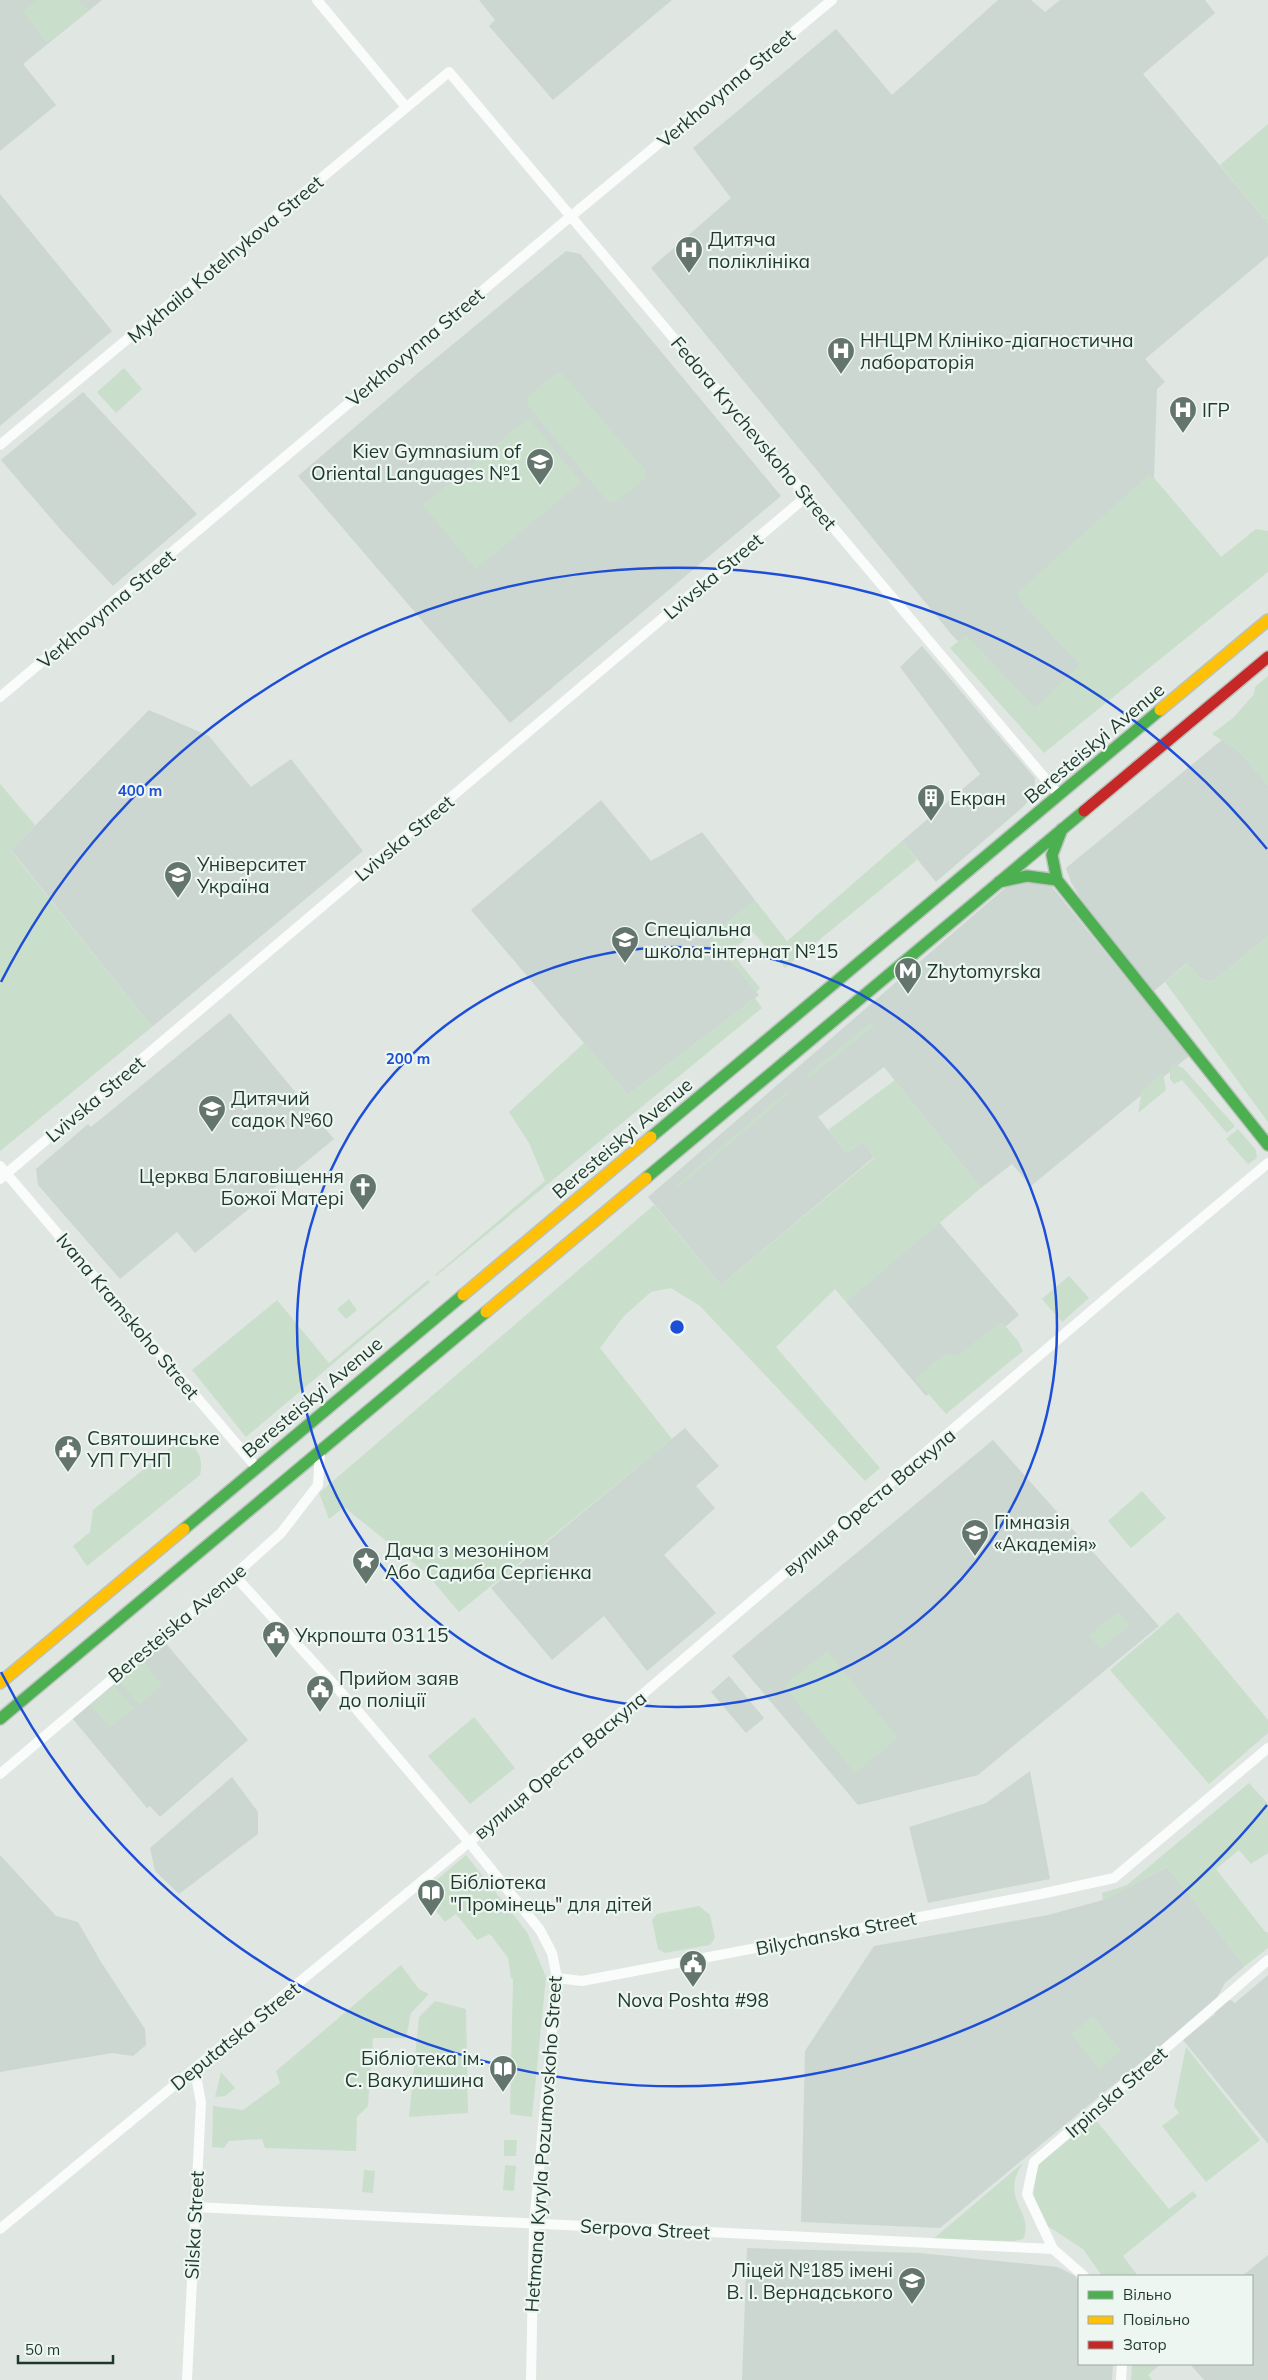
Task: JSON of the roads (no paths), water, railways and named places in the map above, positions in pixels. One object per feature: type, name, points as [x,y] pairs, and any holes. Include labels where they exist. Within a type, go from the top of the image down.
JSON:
[{"type":"main road","name":"Beresteiskyi Avenue","points":[[0,1683],[1268,620]]},
{"type":"main road","points":[[0,1719],[627,1196],[1268,657]]},
{"type":"main road","points":[[1062,829],[1052,854],[1057,880],[1268,1145]]},
{"type":"main road","points":[[999,882],[1027,876],[1057,880]]},
{"type":"street","points":[[317,0],[406,107]]},
{"type":"street","name":"Verkhovynna Street","points":[[0,697],[571,216],[832,0]]},
{"type":"street","name":"Mykhaila Kotelnykova Street","points":[[0,445],[449,72]]},
{"type":"street","name":"Fedora Krychevskoho Street","points":[[449,72],[1059,795]]},
{"type":"street","name":"Lvivska Street","points":[[2,1173],[807,496]]},
{"type":"street","name":"вулиця Ореста Васкула","points":[[469,1842],[1268,1163]]},
{"type":"street","name":"Ivana Kramskoho Street","points":[[2,1173],[256,1467]]},
{"type":"street","name":"Beresteiska Avenue","points":[[0,1774],[235,1576],[281,1533],[318,1485],[320,1451]]},
{"type":"street","name":"Hetmana Kyryla Pozumovskoho Street","points":[[235,1576],[358,1710],[469,1842],[540,1930],[552,1953],[557,1978],[534,2224],[531,2380]]},
{"type":"street","name":"Bilychanska Street","points":[[557,1978],[582,1981],[1041,1894],[1114,1878],[1268,1748]]},
{"type":"street","name":"Deputatska Street","points":[[0,2230],[469,1842]]},
{"type":"street","name":"Irpinska Street","points":[[1053,2248],[1027,2194],[1034,2162],[1268,1960]]},
{"type":"street","name":"Silska Street","points":[[187,2380],[201,2103],[197,2081],[190,2073]]},
{"type":"street","name":"Serpova Street","points":[[195,2207],[1053,2248]]},
{"type":"street","points":[[1053,2248],[1083,2275]]},
{"type":"street","points":[[1122,2365],[1122,2380]]},
{"type":"place","name":"Дитяча поліклініка","points":[[689,274]]},
{"type":"place","name":"ННЦРМ Клініко-діагностична лабораторія","points":[[841,375]]},
{"type":"place","name":"ІГР","points":[[1183,434]]},
{"type":"place","name":"Kiev Gymnasium of Oriental Languages №1","points":[[540,486]]},
{"type":"place","name":"Екран","points":[[931,822]]},
{"type":"place","name":"Університет Україна","points":[[178,899]]},
{"type":"place","name":"Спеціальна школа-інтернат №15","points":[[625,964]]},
{"type":"place","name":"Zhytomyrska","points":[[908,995]]},
{"type":"place","name":"Дитячий садок №60","points":[[212,1133]]},
{"type":"place","name":"Церква Благовіщення Божої Матері","points":[[363,1211]]},
{"type":"place","name":"Святошинське УП ГУНП","points":[[68,1473]]},
{"type":"place","name":"Гімназія «Академія»","points":[[975,1557]]},
{"type":"place","name":"Дача з мезоніном Або Садиба Сергієнка","points":[[366,1585]]},
{"type":"place","name":"Укрпошта 03115","points":[[276,1659]]},
{"type":"place","name":"Прийом заяв до поліції","points":[[320,1713]]},
{"type":"place","name":"Бібліотека \"Промінець\" для дітей","points":[[431,1917]]},
{"type":"place","name":"Nova Poshta #98","points":[[693,1988]]},
{"type":"place","name":"Бібліотека ім. С. Вакулишина","points":[[503,2093]]},
{"type":"place","name":"Ліцей №185 імені В. І. Вернадського","points":[[912,2305]]}]
